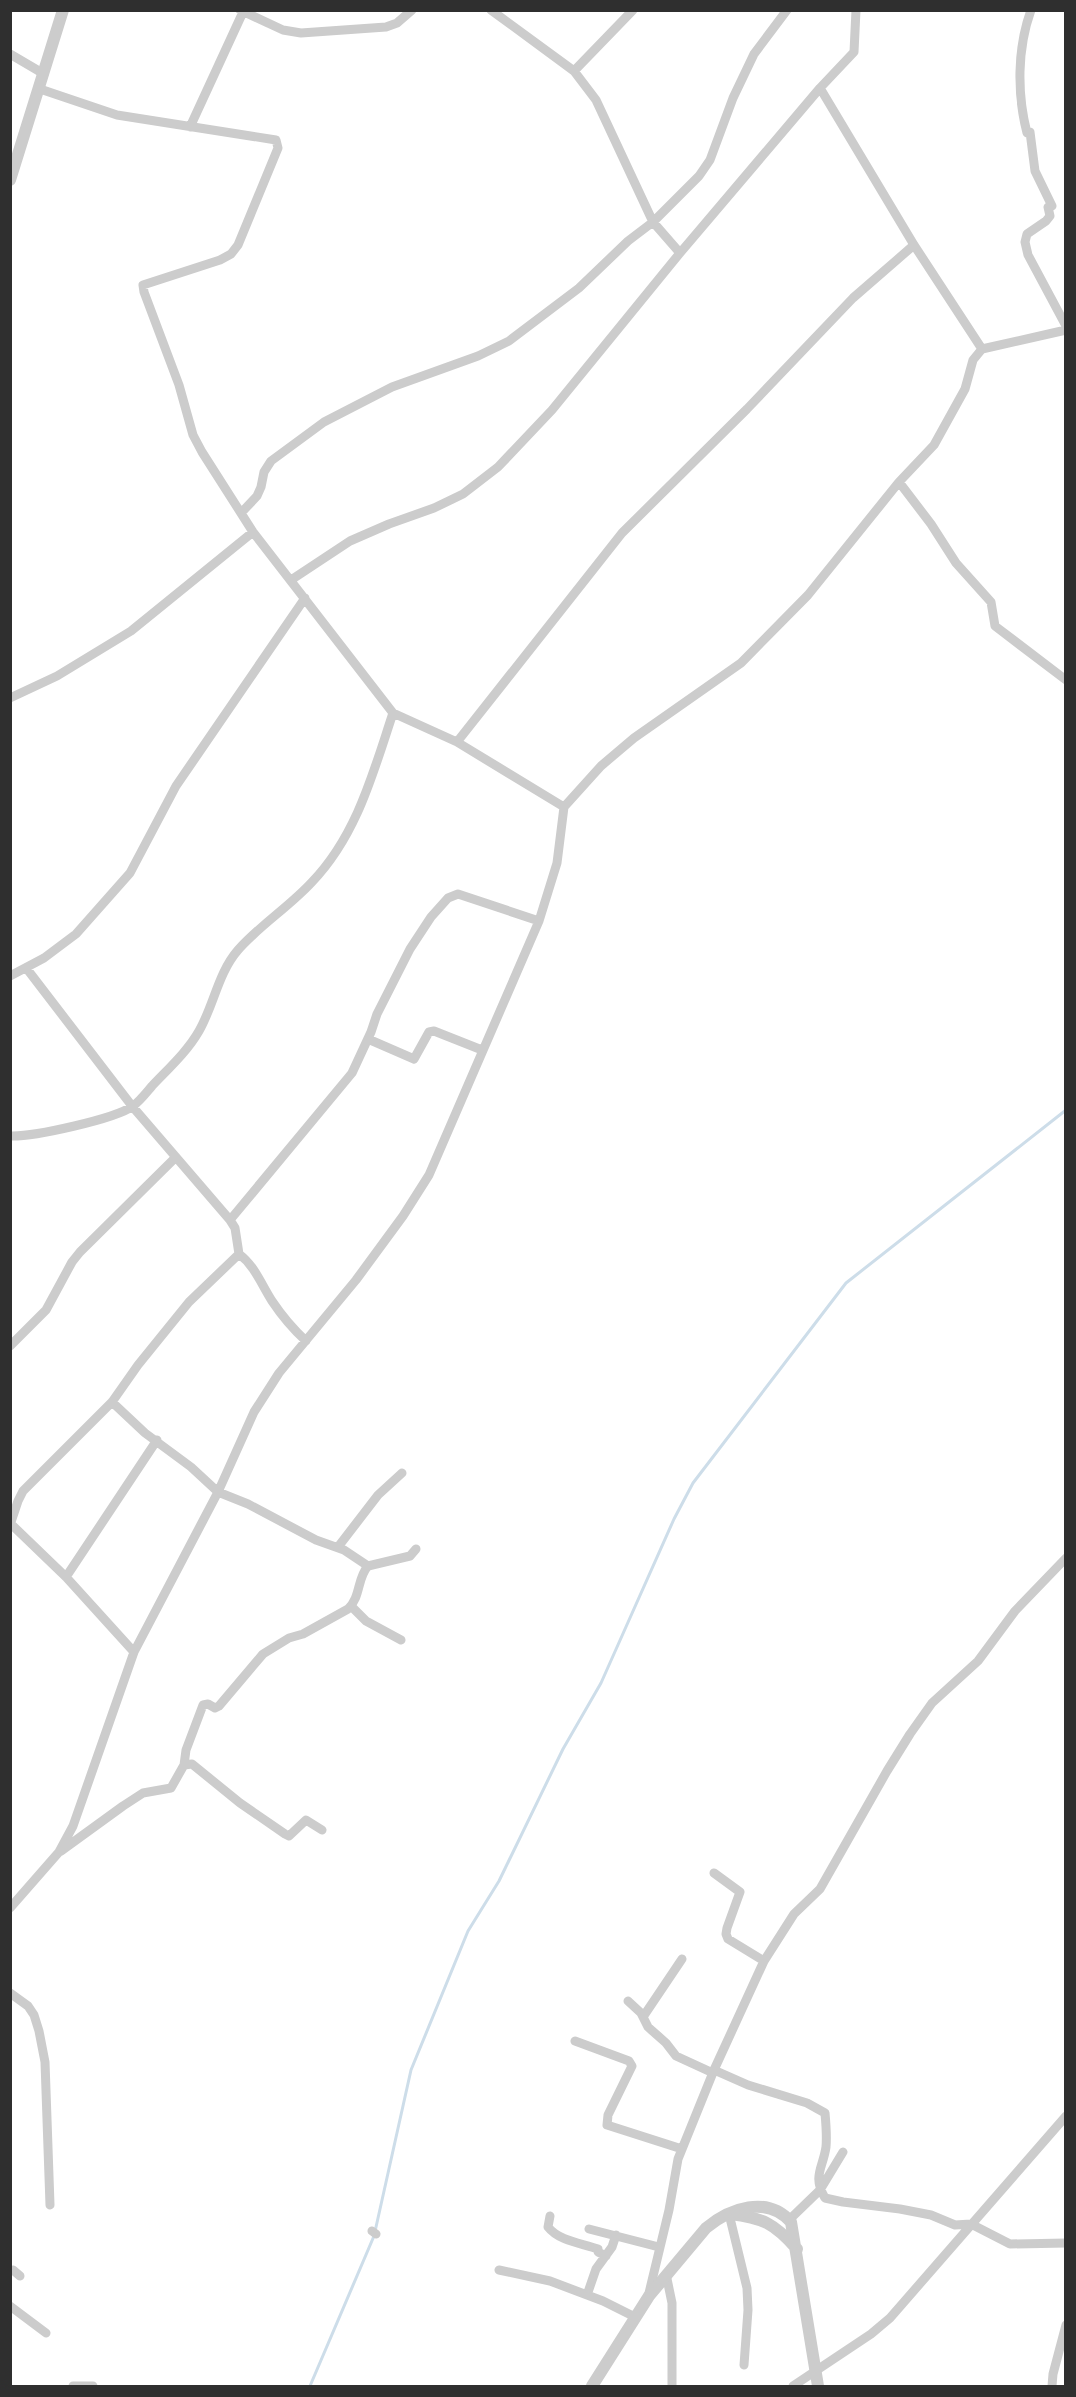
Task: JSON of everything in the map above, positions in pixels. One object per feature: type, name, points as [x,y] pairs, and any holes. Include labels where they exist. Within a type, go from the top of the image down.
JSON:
[{"type":"street","points":[[10,180],[63,10]]},
{"type":"street","points":[[190,127],[242,11],[284,30],[301,33],[386,27],[397,23],[412,10]]},
{"type":"street","points":[[491,10],[574,71],[596,100],[653,222],[680,253]]},
{"type":"street","points":[[574,71],[633,10]]},
{"type":"street","points":[[241,513],[257,496],[264,472],[271,461],[324,422],[339,412],[392,387],[478,356],[509,341],[579,288],[628,241],[653,222],[699,176],[710,160],[733,98],[754,54],[787,10]]},
{"type":"street","points":[[291,580],[350,541],[464,494],[498,467],[552,410],[680,253],[741,184],[820,88],[854,52],[856,10]]},
{"type":"street","points":[[10,1908],[59,1852],[73,1826],[134,1652],[218,1492],[254,1412],[279,1373],[374,1256],[429,1175],[539,921],[556,863],[564,807],[602,766],[634,738],[741,663],[808,595],[899,482],[934,445],[965,389],[973,360],[982,349],[1065,328],[1028,255],[1025,242],[1026,234],[1046,222],[1050,216],[1048,207],[1052,206],[1035,171],[1030,132],[1027,133],[1019,91],[1026,26],[1031,10]]},
{"type":"street","points":[[10,54],[44,74]]},
{"type":"street","points":[[820,88],[914,245],[982,349]]},
{"type":"street","points":[[40,89],[117,115],[272,138],[278,143],[238,245],[231,254],[220,260],[145,282],[142,288],[179,386],[193,435],[253,532],[393,712],[457,742],[564,807]]},
{"type":"street","points":[[457,742],[622,533],[747,409],[844,306],[914,245]]},
{"type":"street","points":[[899,482],[931,524],[956,563],[991,602],[995,626],[1065,680]]},
{"type":"street","points":[[10,698],[57,676],[131,631],[253,532]]},
{"type":"street","points":[[10,976],[27,969],[76,934],[130,873],[176,786],[305,598]]},
{"type":"street","points":[[10,1136],[26,1137],[90,1122],[132,1106],[184,1053],[199,1032],[213,1004],[224,972],[237,951],[312,883],[337,852],[363,806],[393,712]]},
{"type":"street","points":[[230,1220],[352,1073],[368,1039],[376,1014],[410,950],[431,917],[448,898],[458,894],[539,921]]},
{"type":"street","points":[[27,969],[132,1106],[230,1220],[235,1228],[239,1254],[250,1263],[290,1326],[306,1341]]},
{"type":"street","points":[[368,1039],[414,1059],[429,1032],[434,1031],[482,1050]]},
{"type":"street","points":[[10,1346],[46,1310],[80,1252],[176,1157]]},
{"type":"street","points":[[134,1652],[66,1577],[11,1524],[23,1491],[112,1402],[138,1365],[189,1302],[239,1254]]},
{"type":"street","points":[[112,1402],[145,1433],[191,1467],[218,1492],[248,1504],[316,1540],[338,1547],[354,1555],[368,1566]]},
{"type":"street","points":[[66,1577],[157,1440]]},
{"type":"street","points":[[338,1547],[378,1495],[402,1473]]},
{"type":"street","points":[[59,1852],[143,1793],[171,1788],[184,1765],[186,1750],[203,1705],[208,1704],[214,1708],[219,1706],[263,1654],[289,1638],[320,1626],[351,1606],[359,1592],[363,1573],[368,1566],[410,1556],[416,1549]]},
{"type":"street","points":[[649,2296],[682,2149],[764,1961],[794,1914],[820,1889],[893,1762],[932,1703],[978,1661],[1015,1611],[1065,1558]]},
{"type":"street","points":[[351,1606],[366,1621],[401,1640]]},
{"type":"street","points":[[184,1765],[192,1764],[240,1803],[289,1836],[294,1834],[306,1820],[322,1830]]},
{"type":"street","points":[[714,1873],[740,1892],[727,1929],[728,1939],[764,1961]]},
{"type":"street","points":[[643,2017],[682,1959]]},
{"type":"street","points":[[10,1994],[21,2000],[34,2014],[43,2051],[50,2205]]},
{"type":"street","points":[[628,2001],[643,2017],[648,2027],[666,2043],[676,2056],[748,2085],[807,2103],[825,2113],[826,2149],[818,2170],[820,2190],[825,2198],[900,2209],[932,2216],[955,2225],[971,2224],[1010,2244],[1021,2246],[1032,2243],[1065,2243]]},
{"type":"street","points":[[575,2041],[629,2061],[632,2066],[608,2115],[607,2125],[682,2149]]},
{"type":"street","points":[[793,2386],[871,2334],[890,2318],[1065,2116]]},
{"type":"street","points":[[789,2220],[820,2190],[843,2152]]},
{"type":"street","points":[[592,2386],[649,2296],[706,2228],[717,2219],[737,2209],[761,2206],[783,2213],[789,2220],[797,2249],[818,2386]]},
{"type":"street","points":[[729,2214],[764,2220],[782,2233],[797,2249]]},
{"type":"street","points":[[729,2214],[747,2288],[748,2310],[744,2365]]},
{"type":"street","points":[[550,2216],[548,2227],[551,2231],[560,2237],[598,2249],[598,2252],[606,2256]]},
{"type":"street","points":[[589,2229],[655,2246]]},
{"type":"street","points":[[587,2295],[596,2269],[612,2247],[616,2235]]},
{"type":"street","points":[[10,2271],[13,2270],[20,2276]]},
{"type":"street","points":[[499,2270],[540,2278],[587,2295],[635,2318]]},
{"type":"street","points":[[666,2274],[672,2303],[672,2386]]},
{"type":"street","points":[[10,2306],[45,2333]]},
{"type":"street","points":[[1052,2386],[1065,2325]]},
{"type":"street","points":[[73,2386],[93,2386]]},
{"type":"waterway","points":[[310,2386],[374,2236],[411,2070],[468,1931],[499,1881],[563,1749],[601,1683],[674,1519],[693,1483],[846,1283],[1066,1110]]}]
